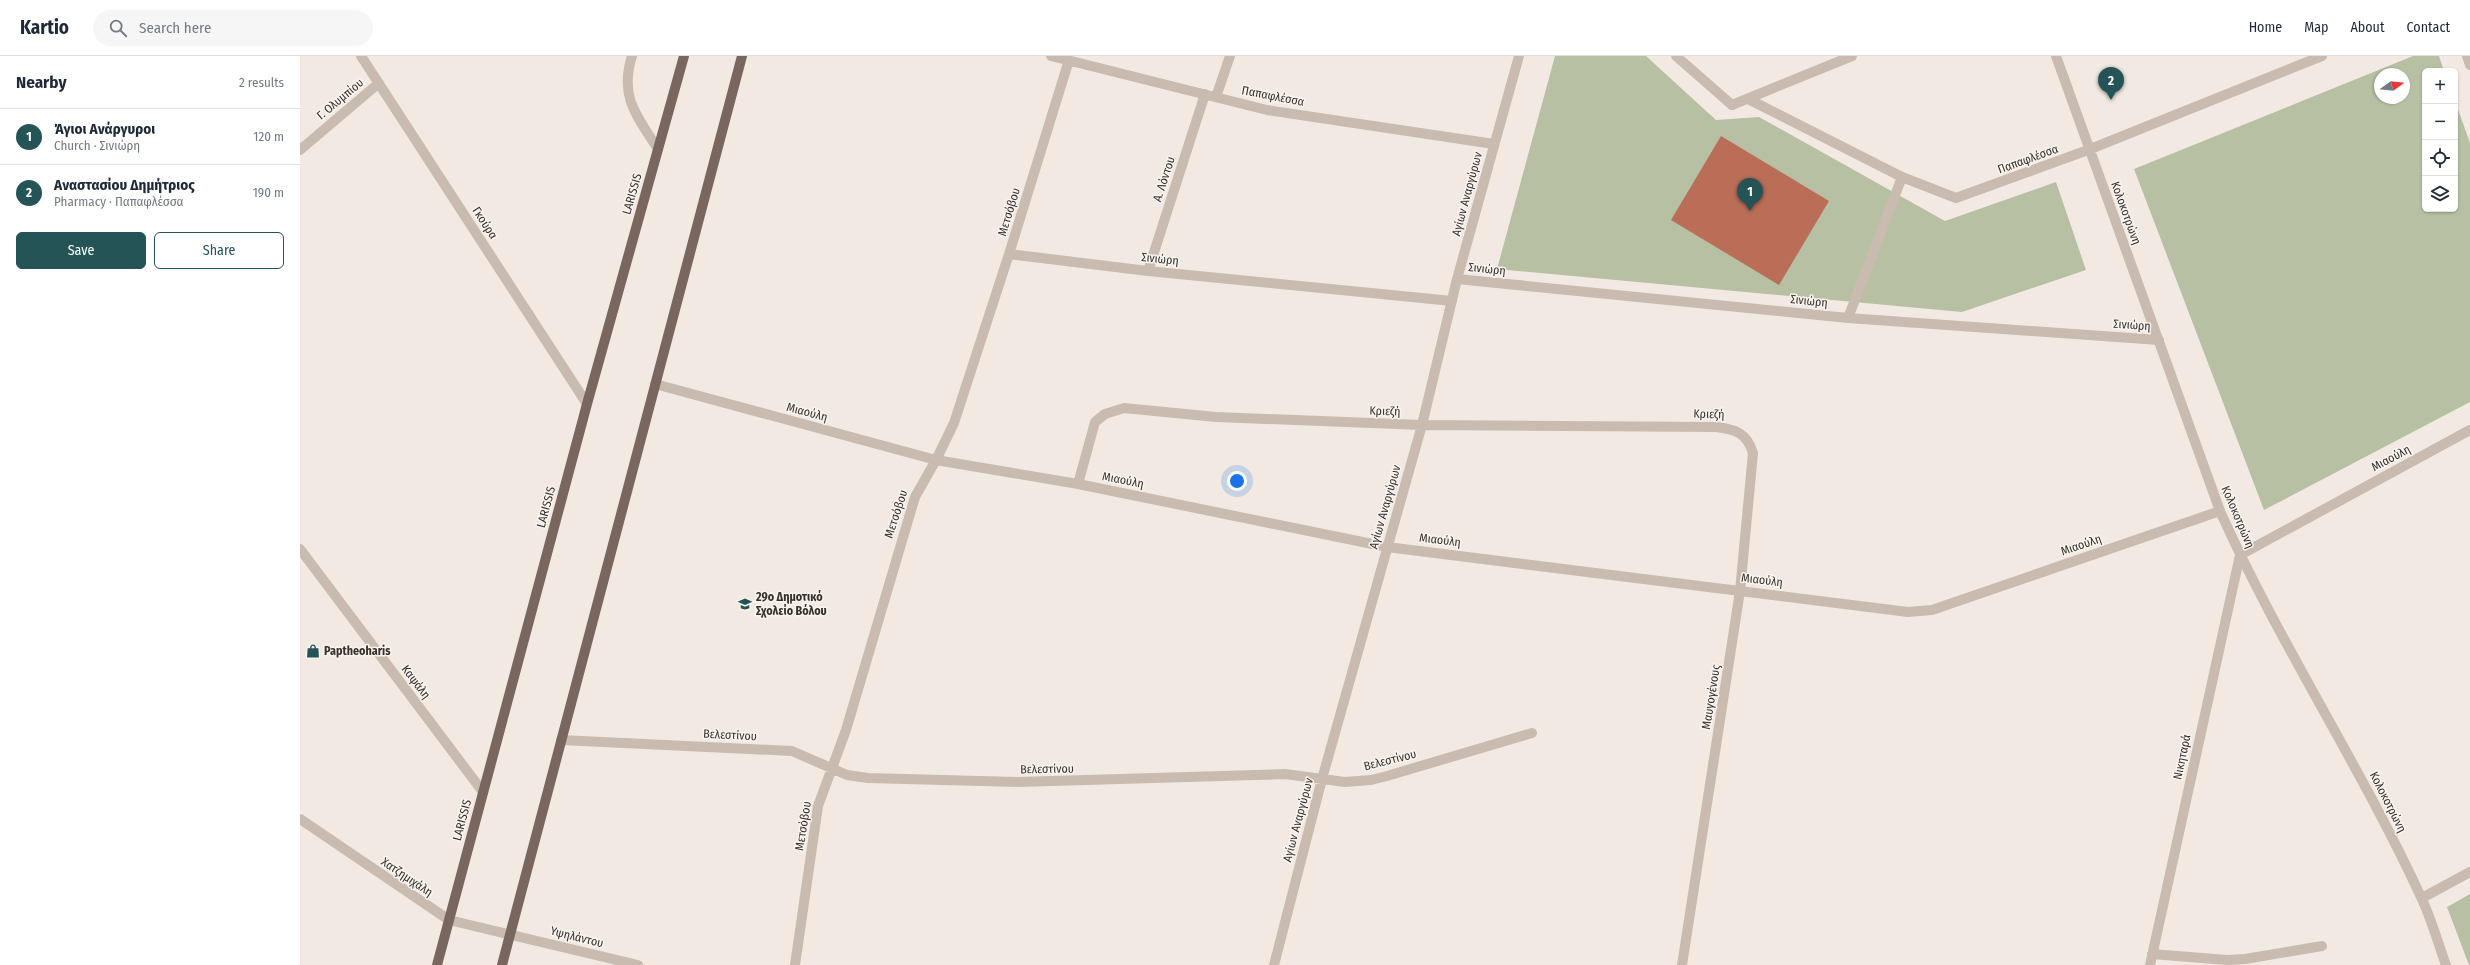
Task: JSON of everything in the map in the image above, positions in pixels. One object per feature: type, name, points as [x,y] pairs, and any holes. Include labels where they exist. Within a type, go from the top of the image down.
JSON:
[{"type":"main road","name":"LARISSIS","points":[[437,965],[587,404],[684,56]]},
{"type":"main road","points":[[502,965],[742,56]]},
{"type":"street","name":"Γκούρα","points":[[361,56],[587,404]]},
{"type":"street","points":[[632,56],[626,75],[632,107],[658,149]]},
{"type":"street","name":"Παπαφλέσσα","points":[[1051,56],[1267,110],[1494,144]]},
{"type":"street","points":[[1216,97],[1230,56]]},
{"type":"street","name":"Αγίων Αναργύρων","points":[[1274,965],[1322,779],[1422,425],[1457,279],[1519,56]]},
{"type":"street","points":[[1676,56],[1732,105],[1852,56]]},
{"type":"street","name":"Κολοκοτρώνη","points":[[2056,56],[2088,150],[2159,340],[2220,511],[2240,555],[2354,763],[2422,898],[2446,965]]},
{"type":"street","name":"Παπαφλέσσα","points":[[1748,99],[1902,177],[1956,198],[2088,150],[2322,56]]},
{"type":"street","points":[[2467,56],[2470,65]]},
{"type":"street","name":"Μετσόβου","points":[[796,965],[818,806],[846,730],[915,497],[936,460],[954,423],[1009,254],[1069,60]]},
{"type":"street","name":"Γ. Ολυμπίου","points":[[300,150],[379,83]]},
{"type":"street","name":"Α. Λόντου","points":[[1148,271],[1205,94]]},
{"type":"street","points":[[1848,318],[1902,177]]},
{"type":"street","name":"Σινιώρη","points":[[1009,254],[1148,271],[1452,301]]},
{"type":"street","name":"Σινιώρη","points":[[1457,279],[1848,318],[2159,340]]},
{"type":"street","name":"Μιαούλη","points":[[655,384],[936,460],[1078,484],[1387,547],[1901,612],[1932,610],[2220,511]]},
{"type":"street","name":"Κριεζή","points":[[1078,484],[1095,422],[1112,410],[1124,408],[1216,417],[1422,425],[1716,426],[1731,428],[1743,434]]},
{"type":"street","name":"Μιαούλη","points":[[2240,555],[2470,430]]},
{"type":"street","name":"Μαυγογένους","points":[[1682,965],[1740,591],[1752,453],[1750,442],[1743,434]]},
{"type":"street","name":"Καψάλη","points":[[300,549],[483,792]]},
{"type":"street","name":"Νικηταρά","points":[[2150,965],[2240,555]]},
{"type":"street","name":"Βελεστίνου","points":[[561,740],[792,751],[847,775],[868,778],[1018,782],[1285,774],[1344,782],[1371,780],[1532,733]]},
{"type":"street","name":"Χατζημιχάλη","points":[[300,819],[449,920],[510,933]]},
{"type":"street","points":[[2422,898],[2470,872]]},
{"type":"street","name":"Υψηλάντου","points":[[510,933],[638,965]]},
{"type":"street","points":[[2152,954],[2245,960],[2322,946]]},
{"type":"green space","points":[[1555,56],[1646,56],[1716,120],[1759,117],[1945,221],[2056,182],[2086,270],[1962,312],[1497,269]]},
{"type":"green space","points":[[2413,56],[2439,56],[2443,68],[2422,68],[2422,212],[2458,212],[2458,109],[2470,143],[2470,402],[2264,510],[2134,169],[2374,72],[2374,104],[2410,104],[2410,68],[2383,68]]},
{"type":"green space","points":[[2470,894],[2470,965],[2469,965],[2447,907]]},
{"type":"building","points":[[1721,136],[1829,201],[1779,285],[1671,220]]},
{"type":"place","name":"Αναστασίου Δημήτριος","points":[[2111,100]]},
{"type":"place","name":"Άγιοι Ανάργυροι","points":[[1750,211]]},
{"type":"place","name":"29ο Δημοτικό Σχολείο Βόλου","points":[[745,604]]},
{"type":"place","name":"Paptheoharis","points":[[313,651]]}]
